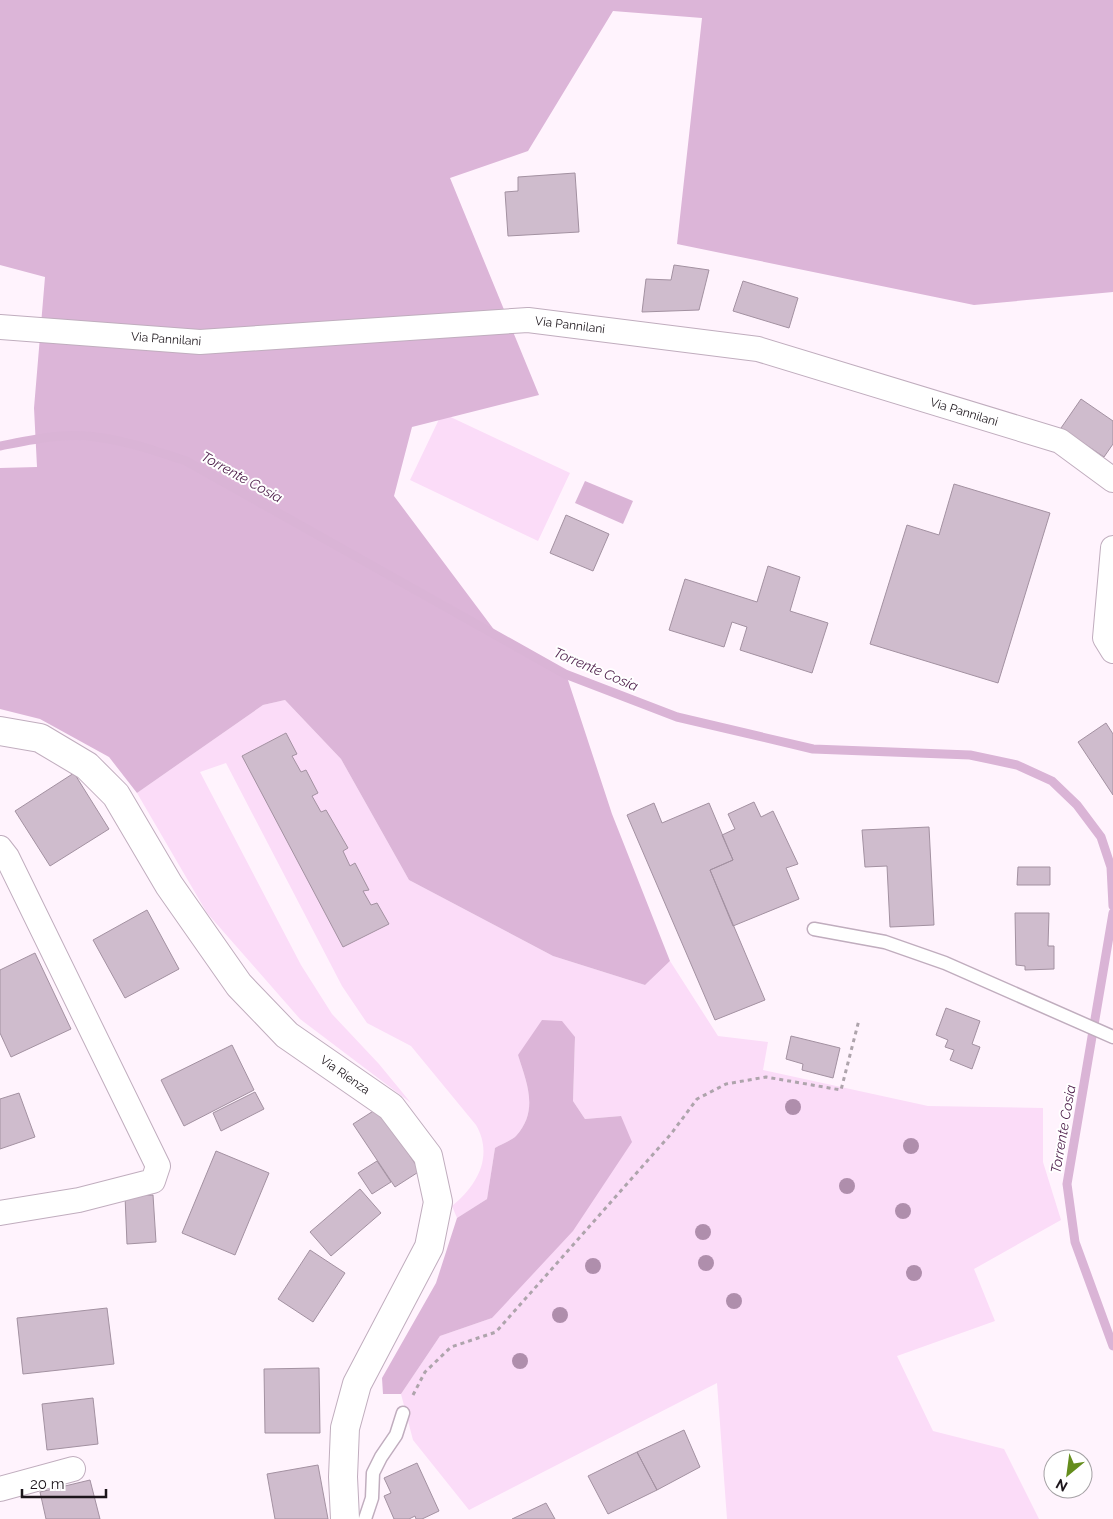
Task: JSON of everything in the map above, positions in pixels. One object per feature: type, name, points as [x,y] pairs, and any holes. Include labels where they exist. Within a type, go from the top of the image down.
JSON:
[{"type":"street","name":"Via Pannilani","points":[[0,327],[200,342],[528,320],[758,349],[1060,441],[1113,480]]},
{"type":"street","points":[[1113,548],[1105,638],[1113,651]]},
{"type":"street","name":"Via Rienza","points":[[0,731],[40,738],[87,766],[116,795],[169,885],[239,985],[288,1034],[391,1107],[428,1156],[438,1202],[429,1247],[357,1384],[345,1428],[343,1477],[345,1519]]},
{"type":"street","points":[[0,848],[7,857],[158,1166],[153,1181],[79,1200],[0,1213]]},
{"type":"street","points":[[0,1489],[73,1469]]},
{"type":"lane","points":[[814,929],[885,942],[945,963],[1113,1037]]},
{"type":"lane","points":[[365,1519],[372,1498],[373,1473],[396,1435],[403,1413]]},
{"type":"path","points":[[403,1413],[425,1372],[451,1347],[496,1332],[671,1134],[697,1099],[726,1084],[766,1077],[841,1090],[859,1020]]},
{"type":"shaded area","points":[[0,0],[1113,0],[1113,292],[974,305],[677,244],[702,18],[613,11],[528,151],[450,178],[539,395],[412,427],[394,496],[504,643],[566,674],[612,814],[670,961],[645,985],[553,956],[409,880],[341,759],[285,700],[263,705],[137,793],[109,757],[40,719],[0,709],[0,468],[37,467],[34,408],[45,277],[0,265]]},
{"type":"shaded area","points":[[442,413],[570,473],[538,541],[410,480]]},
{"type":"shaded area","points":[[585,481],[633,501],[623,524],[575,503]]},
{"type":"shaded area","points":[[285,700],[341,759],[409,880],[553,956],[645,985],[670,961],[718,1036],[768,1042],[763,1070],[928,1106],[1043,1108],[1043,1162],[1061,1220],[974,1269],[995,1321],[897,1356],[933,1431],[1004,1449],[1039,1519],[727,1519],[717,1383],[469,1510],[413,1440],[401,1394],[440,1336],[492,1318],[621,1116],[585,1119],[573,1101],[575,1037],[518,1055],[529,1097],[527,1116],[516,1136],[495,1148],[487,1199],[457,1218],[452,1206],[475,1180],[483,1159],[481,1137],[476,1125],[411,1046],[367,1023],[342,986],[226,763],[200,772],[301,965],[332,1014],[379,1064],[411,1103],[300,1019],[207,913],[137,793],[263,705]]},
{"type":"shaded area","points":[[542,1020],[562,1021],[575,1037],[573,1101],[585,1119],[621,1116],[632,1142],[573,1231],[492,1318],[440,1336],[401,1394],[383,1394],[382,1378],[436,1283],[457,1218],[487,1199],[495,1148],[516,1136],[523,1126],[529,1107],[529,1097],[518,1055]]},
{"type":"building","points":[[575,173],[579,232],[508,236],[505,192],[518,191],[518,177]]},
{"type":"building","points":[[674,265],[709,270],[699,310],[642,312],[646,279],[671,280]]},
{"type":"building","points":[[743,281],[798,298],[789,328],[733,311]]},
{"type":"building","points":[[1081,399],[1113,421],[1113,444],[1104,457],[1061,428]]},
{"type":"building","points":[[954,484],[1050,513],[998,683],[870,644],[907,525],[939,535]]},
{"type":"building","points":[[566,515],[609,534],[593,571],[550,553]]},
{"type":"building","points":[[768,566],[800,577],[790,611],[828,623],[812,673],[740,650],[747,627],[732,622],[724,647],[669,630],[685,579],[757,602]]},
{"type":"building","points":[[1106,723],[1113,734],[1113,795],[1078,742]]},
{"type":"building","points":[[286,733],[297,754],[292,756],[301,772],[306,770],[318,793],[312,796],[321,812],[326,810],[348,848],[343,851],[350,866],[355,863],[369,890],[363,891],[371,905],[377,903],[389,924],[343,947],[242,756]]},
{"type":"building","points":[[74,773],[109,829],[50,866],[15,811]]},
{"type":"building","points":[[754,802],[761,817],[773,811],[798,864],[786,868],[799,899],[733,926],[710,870],[733,860],[722,835],[735,829],[728,814]]},
{"type":"building","points":[[654,803],[662,823],[709,803],[733,860],[710,870],[765,1000],[715,1020],[627,815]]},
{"type":"building","points":[[929,827],[934,925],[890,927],[887,866],[865,867],[862,830]]},
{"type":"building","points":[[1018,867],[1050,867],[1050,885],[1017,885]]},
{"type":"building","points":[[147,910],[179,969],[125,998],[93,940]]},
{"type":"building","points":[[1015,913],[1049,913],[1048,946],[1054,946],[1054,969],[1025,970],[1025,966],[1016,965]]},
{"type":"building","points":[[35,953],[71,1029],[11,1057],[0,1033],[0,970]]},
{"type":"building","points":[[946,1008],[980,1021],[972,1044],[980,1047],[972,1069],[950,1060],[954,1050],[945,1047],[948,1040],[936,1035]]},
{"type":"building","points":[[791,1036],[840,1048],[833,1078],[802,1070],[803,1064],[786,1059]]},
{"type":"building","points":[[232,1045],[254,1090],[184,1126],[161,1080]]},
{"type":"building","points":[[255,1092],[264,1109],[221,1131],[213,1113]]},
{"type":"building","points":[[19,1093],[35,1137],[0,1149],[0,1099]]},
{"type":"building","points":[[378,1108],[420,1171],[395,1187],[353,1124]]},
{"type":"building","points":[[216,1151],[269,1173],[235,1255],[182,1233]]},
{"type":"building","points":[[377,1161],[391,1182],[372,1194],[358,1173]]},
{"type":"building","points":[[360,1189],[381,1213],[331,1256],[310,1232]]},
{"type":"building","points":[[153,1195],[156,1242],[127,1244],[125,1196]]},
{"type":"building","points":[[310,1250],[345,1273],[313,1322],[278,1299]]},
{"type":"building","points":[[107,1308],[114,1364],[23,1374],[17,1318]]},
{"type":"building","points":[[319,1368],[320,1433],[265,1433],[264,1369]]},
{"type":"building","points":[[93,1398],[98,1444],[47,1450],[42,1404]]},
{"type":"building","points":[[684,1430],[700,1467],[657,1490],[637,1452]]},
{"type":"building","points":[[637,1452],[657,1490],[608,1514],[588,1476]]},
{"type":"building","points":[[417,1463],[439,1511],[422,1519],[416,1519],[415,1516],[409,1519],[394,1519],[384,1496],[391,1493],[384,1478]]},
{"type":"building","points":[[318,1465],[328,1519],[275,1519],[267,1474]]},
{"type":"building","points":[[90,1480],[100,1519],[46,1519],[40,1492]]},
{"type":"building","points":[[546,1503],[555,1519],[512,1519]]},
{"type":"waterway","name":"Torrente Cosia","points":[[0,446],[48,437],[72,435],[108,439],[130,444],[186,461],[565,674],[677,717],[813,749],[970,755],[1017,765],[1052,781],[1077,805],[1101,837],[1111,867],[1113,906]]},
{"type":"waterway","name":"Torrente Cosia","points":[[1113,913],[1067,1184],[1075,1242],[1113,1346]]}]
